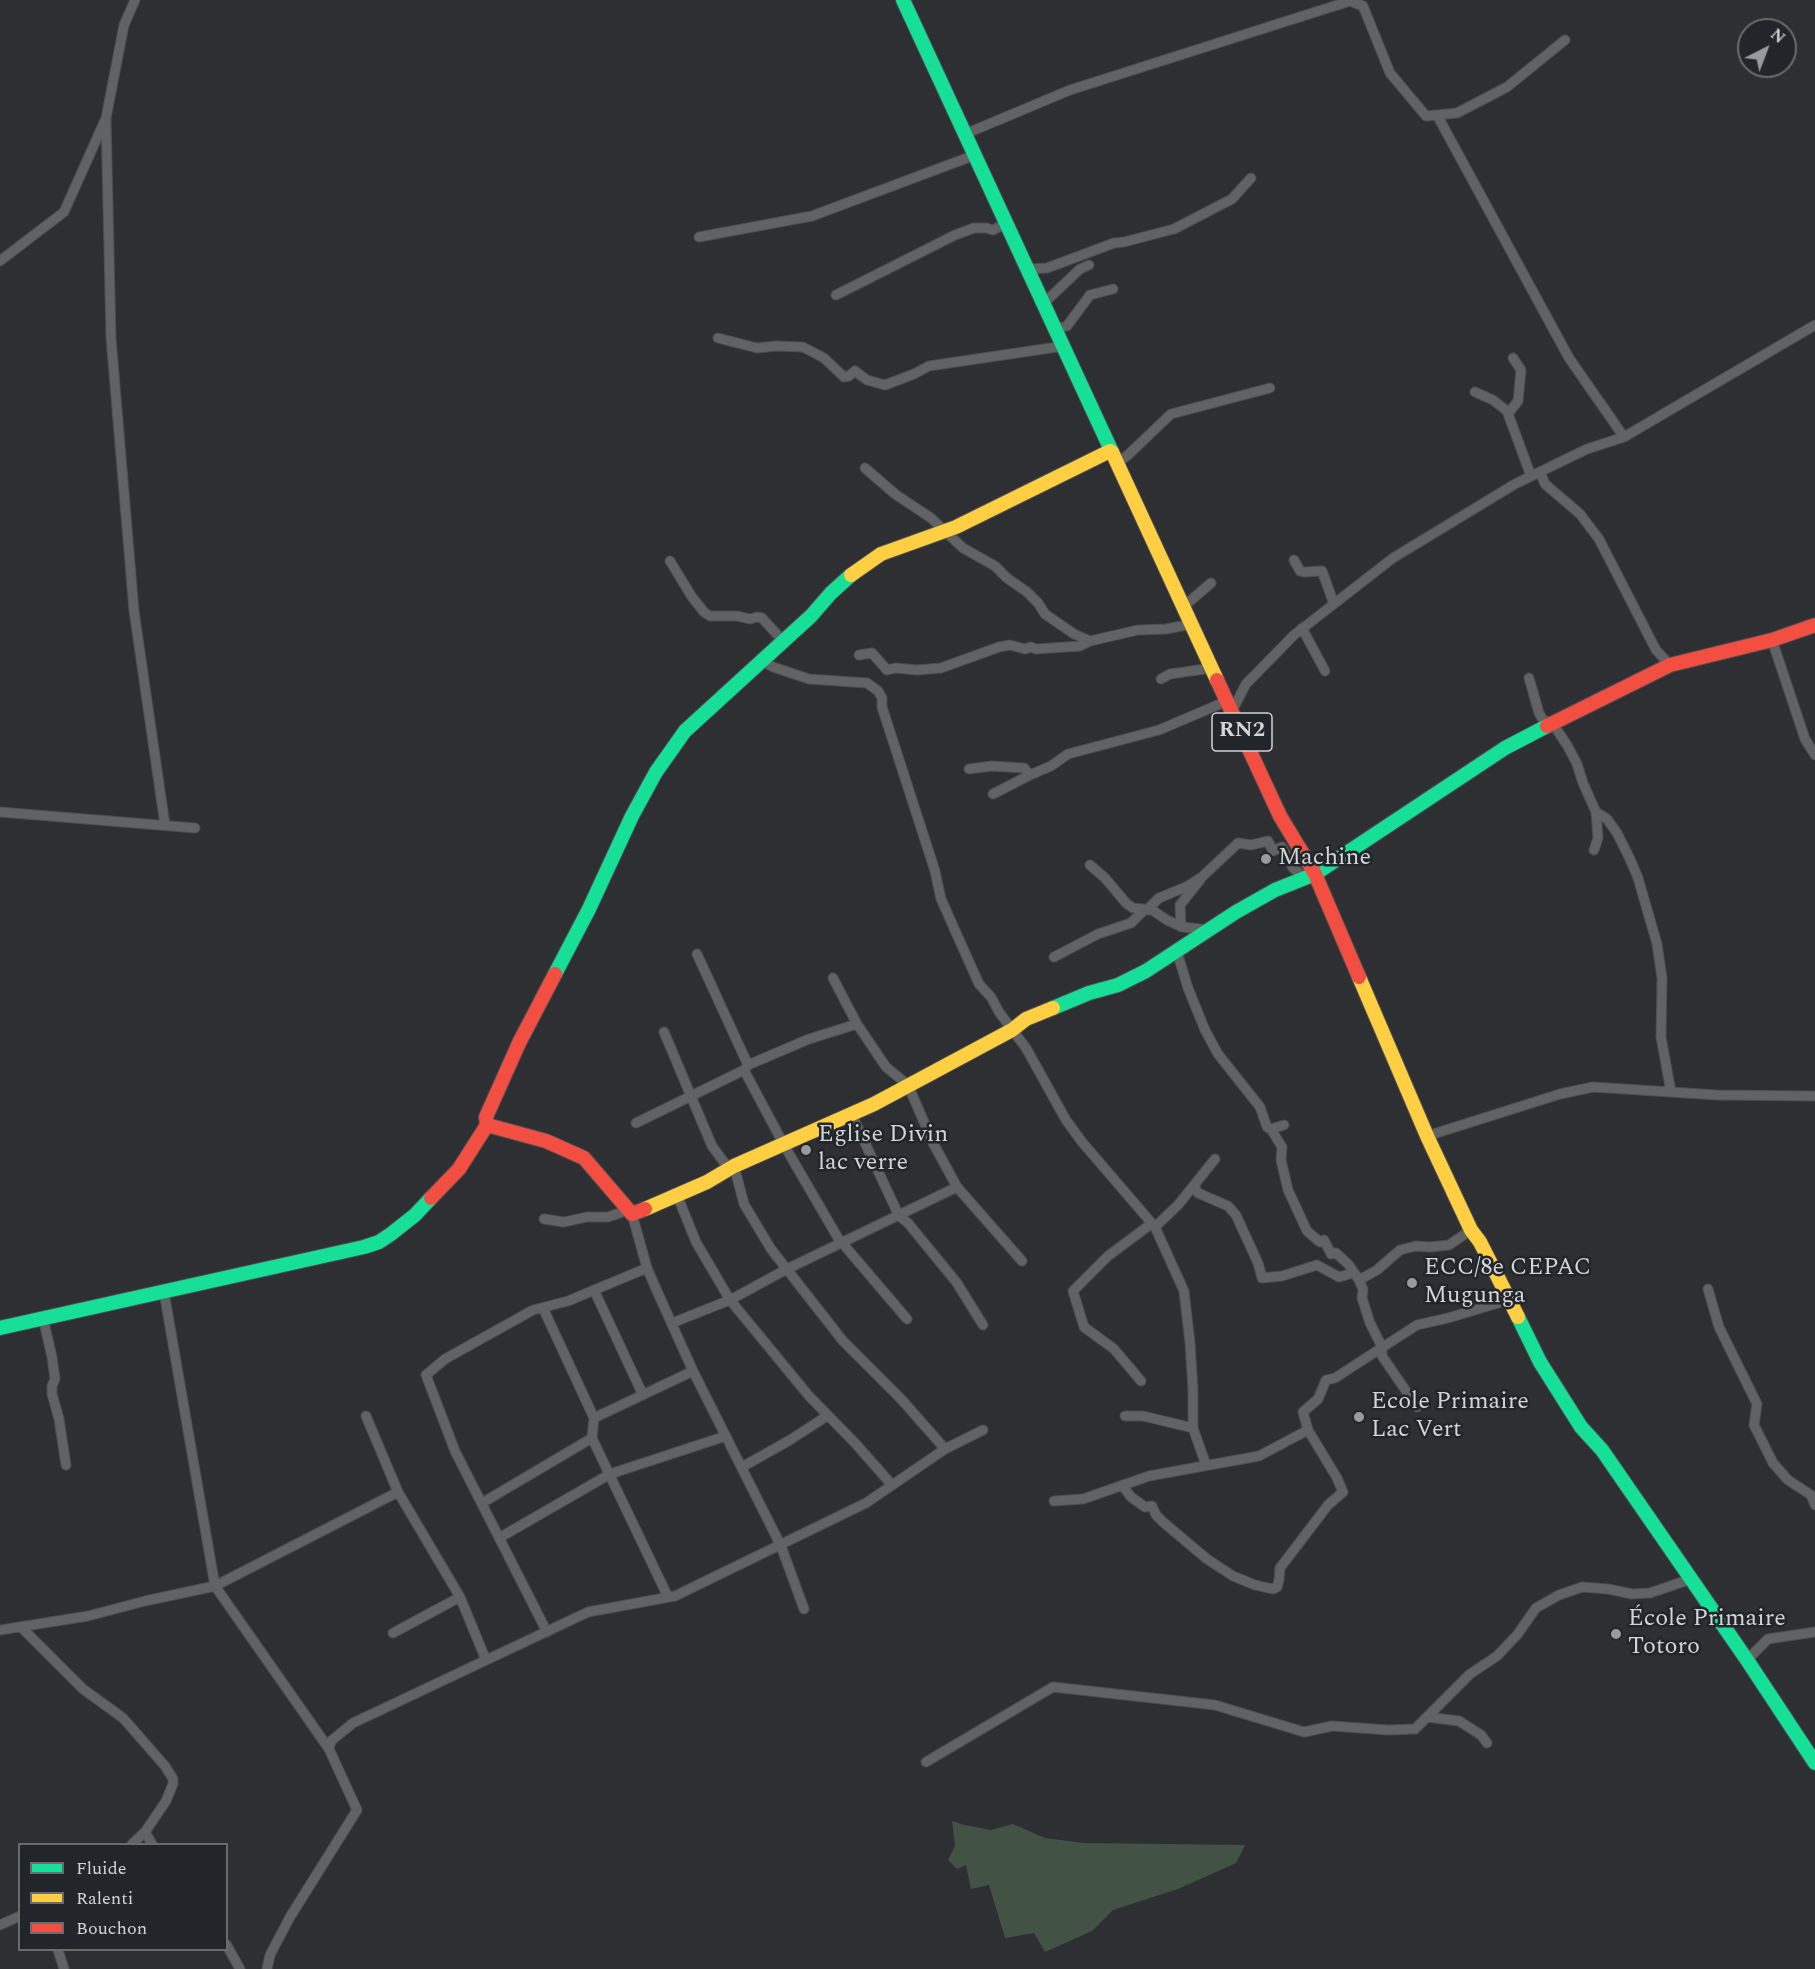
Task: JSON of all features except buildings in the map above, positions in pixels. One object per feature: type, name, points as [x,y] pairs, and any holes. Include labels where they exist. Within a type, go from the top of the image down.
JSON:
[{"type":"main road","name":"RN2","points":[[903,0],[1471,1230],[1480,1242],[1540,1362],[1581,1426],[1602,1450],[1747,1660],[1809,1742],[1815,1763]]},
{"type":"main road","points":[[0,1328],[379,1242],[416,1215],[459,1169],[487,1125],[486,1117],[519,1043],[589,909],[632,816],[656,772],[685,731],[811,616],[831,593],[859,568],[881,554],[945,531],[1113,457]]},
{"type":"main road","points":[[487,1125],[546,1140],[584,1158],[630,1212],[677,1195],[707,1182],[731,1167],[784,1145],[908,1085],[1012,1030],[1026,1019],[1089,993],[1118,985],[1177,952],[1236,912],[1275,890],[1309,876],[1505,748],[1670,665],[1772,640],[1815,625]]},
{"type":"street","points":[[135,0],[124,25],[106,118],[111,349],[134,611],[165,825]]},
{"type":"street","points":[[965,134],[1070,90],[1350,2],[1363,6],[1390,73],[1426,116],[1457,113],[1507,87],[1565,40]]},
{"type":"street","points":[[1437,115],[1569,358],[1624,437]]},
{"type":"street","points":[[0,261],[64,212],[106,118]]},
{"type":"street","points":[[699,237],[812,216],[975,154]]},
{"type":"street","points":[[1028,269],[1047,268],[1114,243],[1174,230],[1232,199],[1251,178]]},
{"type":"street","points":[[836,295],[974,228],[993,230],[1007,223]]},
{"type":"street","points":[[1044,303],[1080,269],[1089,265]]},
{"type":"street","points":[[1056,329],[1067,326],[1090,295],[1113,289]]},
{"type":"street","points":[[993,794],[1051,766],[1068,754],[1159,730],[1230,706],[1246,684],[1302,628],[1393,558],[1515,484],[1587,449],[1624,437],[1815,325]]},
{"type":"street","points":[[718,338],[757,348],[803,347],[824,358],[844,377],[855,371],[867,380],[885,385],[929,366],[1064,346]]},
{"type":"street","points":[[1507,411],[1511,410],[1518,401],[1521,370],[1514,358]]},
{"type":"street","points":[[1113,457],[1128,456],[1171,414],[1270,388]]},
{"type":"street","points":[[1475,392],[1494,400],[1507,411],[1536,474],[1580,514],[1599,539],[1656,650],[1670,665]]},
{"type":"street","points":[[865,468],[895,494],[931,518],[963,548],[995,566],[1007,579],[1027,592],[1045,614],[1074,634],[1090,641]]},
{"type":"street","points":[[1294,560],[1300,571],[1322,571],[1334,604]]},
{"type":"street","points":[[670,561],[704,612],[711,616],[762,618],[783,640]]},
{"type":"street","points":[[1183,607],[1211,583]]},
{"type":"street","points":[[859,655],[872,653],[887,670],[896,668],[917,670],[948,667],[955,662],[1010,645],[1025,649],[1031,647],[1036,650],[1063,648],[1080,646],[1090,641],[1138,630],[1166,630],[1192,624]]},
{"type":"street","points":[[1302,628],[1325,671]]},
{"type":"street","points":[[1772,640],[1805,739],[1815,755]]},
{"type":"street","points":[[761,660],[772,667],[809,679],[867,683],[879,691],[882,707],[935,871],[941,899],[979,984],[991,997],[1026,1048],[1066,1120],[1153,1226],[1184,1291],[1192,1379],[1193,1428],[1206,1465]]},
{"type":"street","points":[[1161,679],[1170,674],[1212,668]]},
{"type":"street","points":[[1529,678],[1539,713],[1543,720],[1553,724],[1577,764],[1596,812],[1598,838],[1594,850]]},
{"type":"street","points":[[969,769],[992,766],[1024,768],[1030,775]]},
{"type":"street","points":[[0,812],[195,828]]},
{"type":"street","points":[[1596,812],[1607,819],[1630,859],[1645,898],[1657,944],[1662,978],[1661,1037],[1671,1092]]},
{"type":"street","points":[[1054,957],[1098,934],[1131,923],[1159,898],[1201,878],[1238,843],[1251,845],[1268,841],[1274,850],[1282,847],[1293,868],[1309,876]]},
{"type":"street","points":[[1090,865],[1133,908],[1152,910],[1181,927],[1210,930]]},
{"type":"street","points":[[1181,927],[1180,905],[1201,878]]},
{"type":"street","points":[[1177,952],[1188,988],[1215,1047],[1260,1107],[1267,1127],[1282,1147],[1281,1160],[1288,1190],[1307,1231],[1320,1242],[1324,1240],[1331,1254],[1336,1253],[1349,1265],[1356,1276],[1363,1289],[1362,1298],[1370,1323],[1382,1347],[1382,1356],[1417,1407]]},
{"type":"street","points":[[697,954],[746,1067],[784,1145],[843,1244],[907,1319]]},
{"type":"street","points":[[833,978],[858,1024],[886,1067],[908,1085],[933,1143],[957,1187],[1022,1261]]},
{"type":"street","points":[[636,1123],[746,1067],[809,1039],[858,1024]]},
{"type":"street","points":[[664,1032],[711,1146],[731,1167],[744,1204],[771,1249],[843,1341],[902,1400],[945,1449]]},
{"type":"street","points":[[1427,1136],[1560,1094],[1593,1087],[1717,1095],[1815,1096]]},
{"type":"street","points":[[851,1113],[899,1216],[908,1223],[957,1283],[983,1325]]},
{"type":"street","points":[[1271,1130],[1284,1125]]},
{"type":"street","points":[[1141,1381],[1114,1349],[1084,1326],[1073,1291],[1108,1256],[1153,1226],[1178,1205],[1215,1159]]},
{"type":"street","points":[[1194,1186],[1198,1193],[1228,1206],[1236,1215],[1262,1278],[1282,1276],[1317,1265],[1339,1277],[1356,1276],[1377,1270],[1400,1250],[1416,1246],[1430,1248],[1449,1245],[1471,1230]]},
{"type":"street","points":[[672,1323],[730,1300],[787,1269],[843,1244],[957,1187]]},
{"type":"street","points":[[677,1195],[696,1242],[730,1300],[827,1416],[855,1443],[892,1485]]},
{"type":"street","points":[[544,1219],[564,1222],[630,1212],[647,1268],[693,1371],[781,1546],[804,1609]]},
{"type":"street","points":[[547,1632],[455,1451],[426,1375],[446,1359],[533,1310],[568,1301],[647,1268]]},
{"type":"street","points":[[1708,1289],[1719,1327],[1757,1404],[1754,1425],[1773,1463],[1788,1480],[1813,1493],[1815,1505]]},
{"type":"street","points":[[594,1290],[643,1395]]},
{"type":"street","points":[[164,1292],[215,1586],[329,1749],[357,1810],[290,1917],[270,1955],[267,1969]]},
{"type":"street","points":[[1122,1485],[1131,1497],[1145,1507],[1152,1506],[1163,1522],[1233,1576],[1273,1589],[1277,1587],[1280,1568],[1328,1505],[1343,1492],[1308,1430],[1303,1412],[1318,1399],[1326,1380],[1335,1378],[1417,1325],[1508,1300]]},
{"type":"street","points":[[543,1308],[594,1418],[592,1438],[668,1597]]},
{"type":"street","points":[[43,1318],[52,1357],[55,1379],[52,1394],[59,1419],[66,1465]]},
{"type":"street","points":[[594,1418],[693,1371]]},
{"type":"street","points":[[366,1416],[398,1492],[460,1597],[486,1660]]},
{"type":"street","points":[[742,1467],[827,1416]]},
{"type":"street","points":[[1125,1416],[1143,1416],[1193,1428]]},
{"type":"street","points":[[329,1749],[331,1741],[353,1724],[588,1612],[675,1596],[781,1546],[866,1503],[945,1449],[983,1430]]},
{"type":"street","points":[[1054,1502],[1083,1498],[1149,1476],[1259,1456],[1308,1430]]},
{"type":"street","points":[[499,1538],[610,1474],[726,1436]]},
{"type":"street","points":[[482,1503],[592,1438]]},
{"type":"street","points":[[0,1627],[22,1628],[88,1616],[215,1586],[398,1492]]},
{"type":"street","points":[[926,1762],[1053,1687],[1215,1705],[1304,1732],[1332,1726],[1388,1730],[1415,1729],[1470,1674],[1497,1656],[1517,1635],[1536,1608],[1559,1595],[1582,1587],[1632,1594],[1650,1593],[1690,1579]]},
{"type":"street","points":[[393,1633],[460,1597]]},
{"type":"street","points":[[22,1628],[83,1689],[123,1718],[173,1779],[166,1801],[145,1832],[134,1843]]},
{"type":"street","points":[[1747,1660],[1768,1639],[1815,1632]]},
{"type":"street","points":[[1427,1717],[1459,1721],[1481,1735],[1487,1743]]},
{"type":"street","points":[[145,1832],[151,1843]]},
{"type":"street","points":[[0,1925],[18,1917]]},
{"type":"street","points":[[228,1948],[240,1969]]},
{"type":"street","points":[[58,1951],[64,1969]]},
{"type":"green space","points":[[952,1821],[991,1830],[1013,1824],[1045,1838],[1084,1843],[1245,1845],[1236,1863],[1178,1889],[1113,1910],[1092,1931],[1045,1952],[1034,1933],[1005,1938],[989,1885],[971,1889],[966,1865],[957,1869],[948,1860],[955,1846]]},
{"type":"traffic: fast","points":[[903,0],[1112,452]]},
{"type":"traffic: fast","points":[[555,974],[589,909],[632,816],[656,772],[685,731],[811,616],[851,575]]},
{"type":"traffic: fast","points":[[1053,1008],[1089,993],[1118,985],[1146,971],[1236,912],[1275,890],[1315,874],[1505,748],[1547,726]]},
{"type":"traffic: fast","points":[[0,1328],[364,1247],[379,1242],[391,1234],[415,1215],[431,1198]]},
{"type":"traffic: fast","points":[[1518,1317],[1540,1362],[1581,1427],[1602,1450],[1815,1763]]},
{"type":"traffic: slow","points":[[851,575],[881,554],[956,527],[1110,451]]},
{"type":"traffic: slow","points":[[1112,452],[1217,680]]},
{"type":"traffic: slow","points":[[1359,977],[1427,1136],[1471,1230],[1480,1242],[1518,1317]]},
{"type":"traffic: slow","points":[[645,1209],[707,1182],[734,1166],[874,1104],[1012,1030],[1026,1019],[1053,1008]]},
{"type":"traffic: jam","points":[[1547,726],[1670,665],[1772,640],[1815,625]]},
{"type":"traffic: jam","points":[[1217,680],[1280,816],[1315,874],[1359,977]]},
{"type":"traffic: jam","points":[[431,1198],[459,1169],[487,1125],[486,1117],[519,1043],[555,974]]},
{"type":"traffic: jam","points":[[487,1125],[546,1141],[584,1158],[632,1214],[645,1209]]},
{"type":"place","name":"Machine","points":[[1266,859]]},
{"type":"place","name":"Eglise Divin lac verre","points":[[806,1150]]},
{"type":"place","name":"ECC/8e CEPAC Mugunga","points":[[1412,1283]]},
{"type":"place","name":"Ecole Primaire Lac Vert","points":[[1359,1417]]},
{"type":"place","name":"École Primaire Totoro","points":[[1616,1634]]}]
